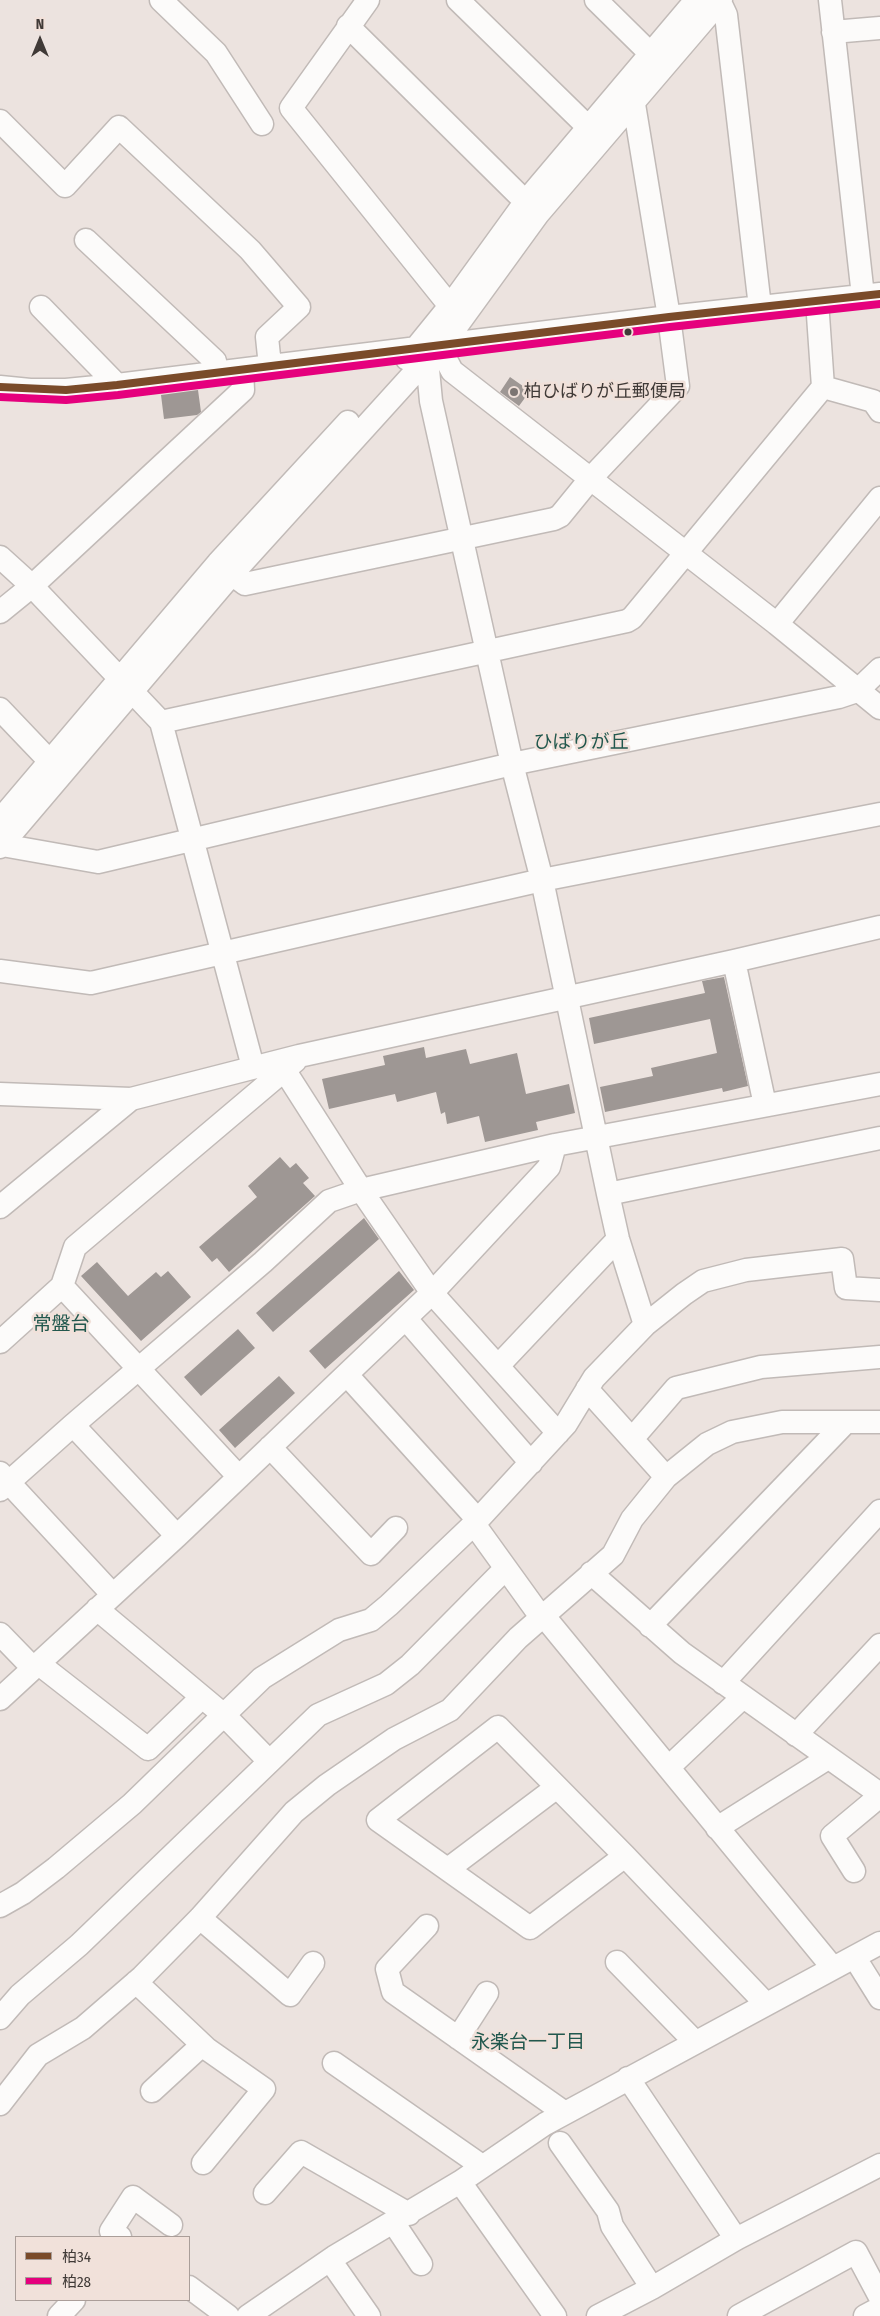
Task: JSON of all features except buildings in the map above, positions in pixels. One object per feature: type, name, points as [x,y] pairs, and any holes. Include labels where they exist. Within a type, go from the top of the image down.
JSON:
[{"type":"street","points":[[161,0],[216,53],[262,124]]},
{"type":"street","points":[[368,0],[291,108],[450,306]]},
{"type":"street","points":[[458,0],[588,127]]},
{"type":"street","points":[[596,0],[657,60]]},
{"type":"street","points":[[645,1324],[618,1239],[542,880],[512,764],[431,402],[427,351],[450,306],[532,207],[634,102],[657,60],[696,0]]},
{"type":"street","points":[[0,386],[30,390],[66,390],[117,385],[270,366],[427,351],[669,317],[872,295],[833,32],[830,0]]},
{"type":"street","points":[[760,307],[726,15],[720,1],[657,60],[629,79],[588,127],[532,207],[456,327],[427,351],[225,569],[56,768],[1,846],[98,862],[512,764],[819,701],[858,691],[880,669]]},
{"type":"street","points":[[348,26],[532,207]]},
{"type":"street","points":[[833,32],[880,28]]},
{"type":"street","points":[[225,569],[245,584],[554,519],[560,516],[591,478],[678,386],[669,317],[629,79]]},
{"type":"street","points":[[0,121],[64,186],[119,128],[250,250],[299,307],[267,337],[270,366]]},
{"type":"street","points":[[86,240],[215,361],[217,373]]},
{"type":"street","points":[[161,722],[487,652],[627,621],[632,618],[823,387],[817,301]]},
{"type":"street","points":[[41,306],[117,385]]},
{"type":"street","points":[[427,351],[777,624],[880,708]]},
{"type":"street","points":[[0,612],[32,586],[243,390],[242,370]]},
{"type":"street","points":[[823,387],[873,400],[880,411]]},
{"type":"street","points":[[777,624],[880,498]]},
{"type":"street","points":[[0,557],[32,586],[161,722],[254,1067]]},
{"type":"street","points":[[0,709],[56,768]]},
{"type":"street","points":[[0,820],[56,768]]},
{"type":"street","points":[[0,971],[91,984],[542,880],[880,814]]},
{"type":"street","points":[[0,1094],[131,1099],[254,1067],[292,1064],[880,926]]},
{"type":"street","points":[[734,961],[765,1105]]},
{"type":"street","points":[[292,1064],[361,1190],[432,1293],[558,1433]]},
{"type":"street","points":[[0,1342],[62,1286],[75,1247],[292,1064]]},
{"type":"street","points":[[269,1762],[225,1716],[202,1698],[105,1602],[3,1482],[263,1262],[328,1202],[361,1190],[555,1144],[880,1084]]},
{"type":"street","points":[[0,1207],[131,1099]]},
{"type":"street","points":[[608,1194],[880,1138]]},
{"type":"street","points":[[0,1699],[177,1536],[432,1293],[549,1167],[555,1144]]},
{"type":"street","points":[[498,1366],[618,1239]]},
{"type":"street","points":[[0,1906],[23,1893],[56,1868],[124,1811],[225,1716],[262,1678],[339,1630],[371,1620],[389,1605],[476,1522],[531,1463],[566,1424],[594,1378],[645,1324],[703,1281],[746,1270],[842,1259],[846,1288],[880,1290]]},
{"type":"street","points":[[62,1286],[238,1477]]},
{"type":"street","points":[[406,1319],[531,1463]]},
{"type":"street","points":[[632,1439],[676,1388],[761,1367],[880,1357]]},
{"type":"street","points":[[348,1375],[476,1522],[505,1569],[542,1616],[669,1767],[833,1968]]},
{"type":"street","points":[[587,1389],[666,1477]]},
{"type":"street","points":[[0,2104],[38,2055],[82,2028],[136,1982],[200,1918],[294,1812],[327,1785],[394,1739],[450,1710],[542,1616],[591,1572],[614,1555],[632,1519],[666,1477],[707,1444],[732,1432],[782,1422],[880,1422]]},
{"type":"street","points":[[650,1626],[846,1422]]},
{"type":"street","points":[[72,1425],[177,1536]]},
{"type":"street","points":[[270,1447],[371,1554],[396,1528]]},
{"type":"street","points":[[723,1683],[880,1511]]},
{"type":"street","points":[[0,2018],[20,1995],[79,1945],[318,1715],[386,1684],[410,1665],[505,1569]]},
{"type":"street","points":[[591,1572],[682,1653],[828,1758],[877,1786],[832,1836],[854,1871]]},
{"type":"street","points":[[0,1634],[36,1666],[148,1749],[202,1698]]},
{"type":"street","points":[[796,1735],[880,1645]]},
{"type":"street","points":[[669,1767],[743,1696]]},
{"type":"street","points":[[625,1856],[530,1928],[378,1820],[498,1727],[625,1856],[766,2004]]},
{"type":"street","points":[[717,1828],[828,1758]]},
{"type":"street","points":[[448,1869],[557,1786]]},
{"type":"street","points":[[200,1918],[290,1995],[313,1963]]},
{"type":"street","points":[[428,1926],[387,1969],[393,1992],[565,2113]]},
{"type":"street","points":[[248,2316],[272,2309],[330,2260],[460,2182],[565,2113],[880,1943]]},
{"type":"street","points":[[855,1958],[880,1998]]},
{"type":"street","points":[[617,1962],[695,2042]]},
{"type":"street","points":[[136,1982],[202,2045],[264,2089],[203,2162]]},
{"type":"street","points":[[458,2038],[487,1993]]},
{"type":"street","points":[[152,2091],[202,2045]]},
{"type":"street","points":[[334,2063],[482,2166]]},
{"type":"street","points":[[628,2078],[736,2239]]},
{"type":"street","points":[[560,2143],[608,2211],[612,2226],[652,2288]]},
{"type":"street","points":[[265,2193],[301,2152],[401,2218],[420,2264]]},
{"type":"street","points":[[598,2316],[652,2288],[736,2239],[880,2165]]},
{"type":"street","points":[[460,2182],[555,2316]]},
{"type":"street","points":[[117,2236],[111,2231],[133,2197],[171,2225]]},
{"type":"street","points":[[739,2316],[856,2252],[880,2297]]},
{"type":"street","points":[[330,2260],[369,2316]]},
{"type":"street","points":[[190,2288],[228,2316]]},
{"type":"street","points":[[59,2316],[73,2301]]},
{"type":"street","points":[[865,2316],[880,2308]]},
{"type":"transit line","name":"柏34","points":[[0,387],[66,390],[117,385],[669,317],[880,294]]},
{"type":"transit line","name":"柏28","points":[[0,397],[66,400],[118,395],[670,327],[880,304]]},
{"type":"place","name":"柏ひばりが丘郵便局","points":[[514,392]]},
{"type":"district","name":"ひばりが丘","points":[[581,743]]},
{"type":"district","name":"常盤台","points":[[61,1325]]},
{"type":"district","name":"永楽台一丁目","points":[[528,2043]]}]
